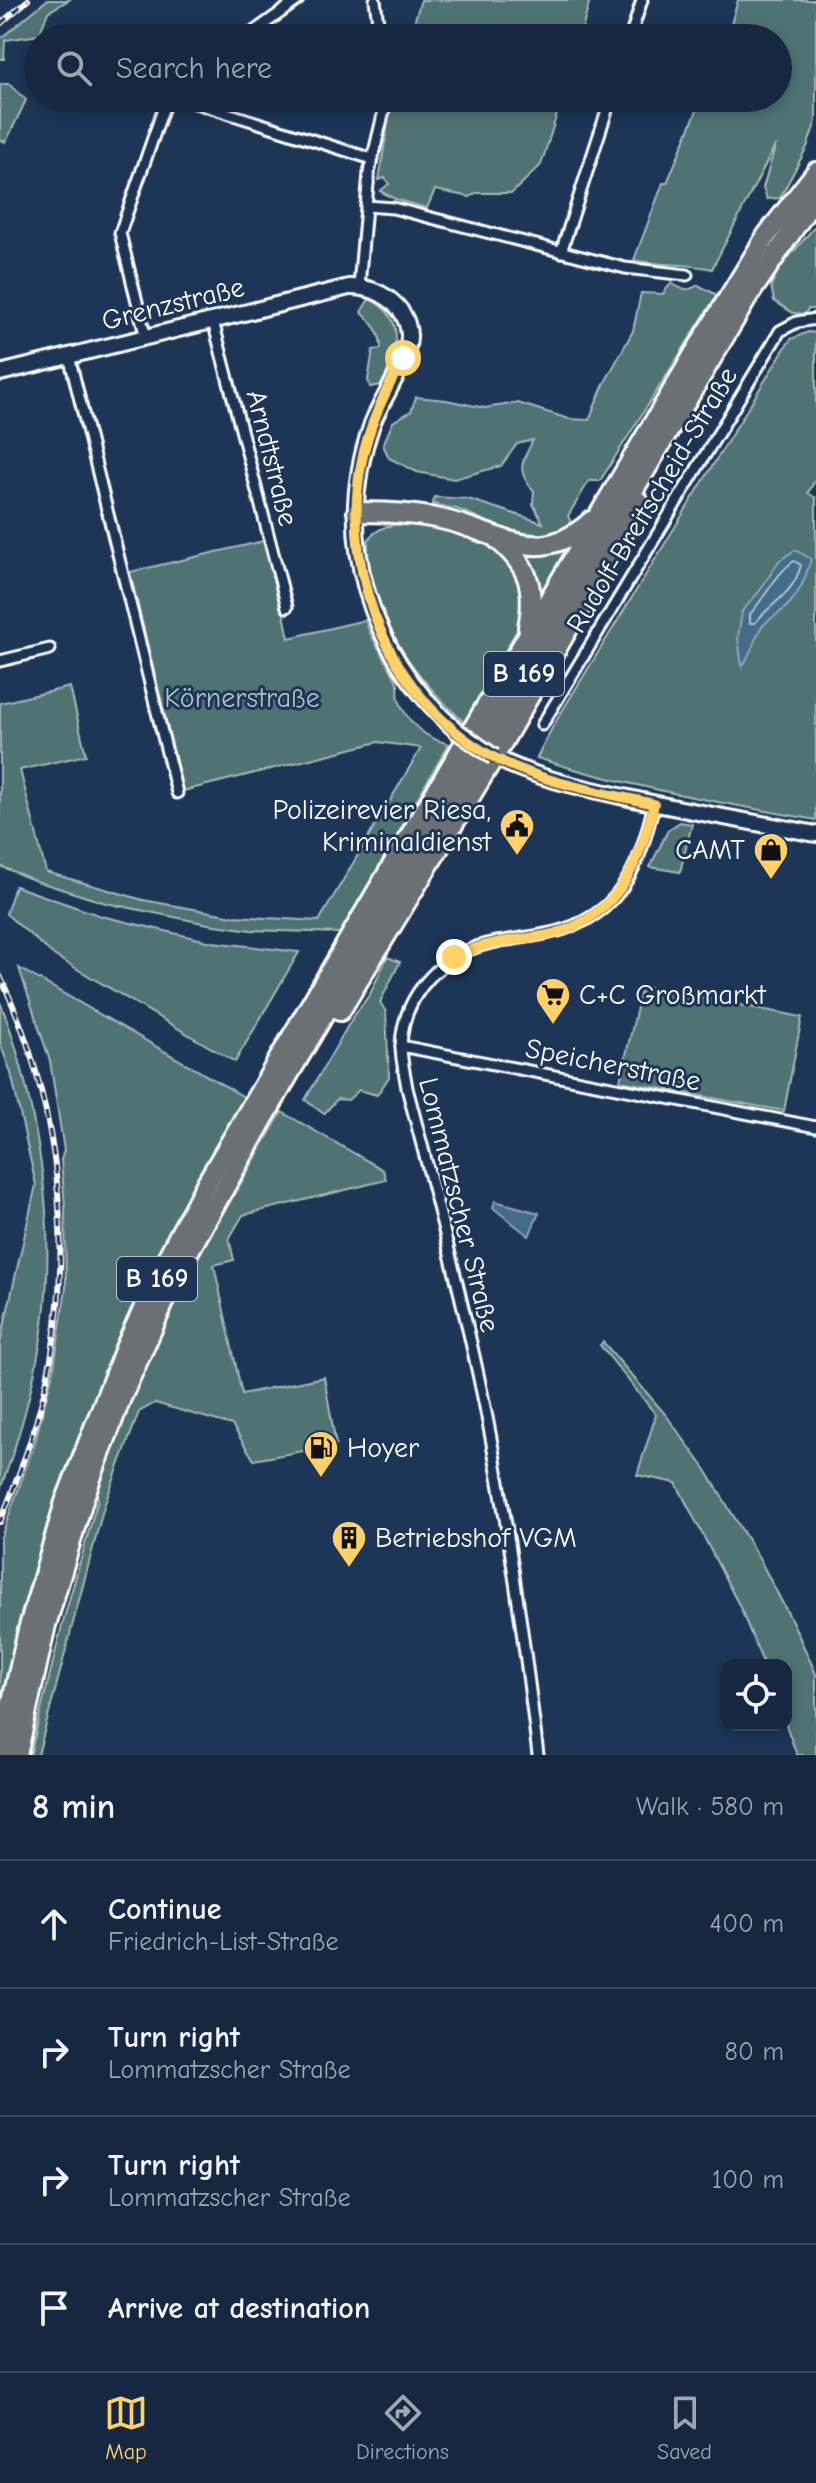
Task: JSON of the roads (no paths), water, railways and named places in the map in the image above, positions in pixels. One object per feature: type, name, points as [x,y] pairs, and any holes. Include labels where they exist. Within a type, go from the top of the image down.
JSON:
[{"type":"highway","name":"B 169","points":[[0,1755],[28,1630],[65,1502],[125,1348],[168,1256],[262,1087],[746,268],[816,172]]},
{"type":"highway","name":"B 169","points":[[17,1755],[59,1578],[84,1497],[121,1398],[181,1265],[309,1040],[749,295],[816,196]]},
{"type":"highway","points":[[309,1040],[334,1020],[494,757],[625,530],[640,495],[639,481]]},
{"type":"highway","points":[[357,512],[418,515],[449,521],[497,539],[547,546],[566,540],[602,511]]},
{"type":"highway","points":[[497,539],[524,567],[530,583],[531,613],[526,638]]},
{"type":"street","points":[[265,24],[298,0]]},
{"type":"street","points":[[375,0],[378,24]]},
{"type":"street","points":[[634,24],[642,0]]},
{"type":"street","points":[[146,338],[120,233],[162,112]]},
{"type":"street","points":[[224,112],[372,159]]},
{"type":"street","points":[[384,112],[372,159],[359,286],[390,298],[402,314],[409,336],[408,348],[382,399],[365,446],[359,482],[357,547],[362,577],[388,648],[415,689],[457,731],[494,757],[542,777],[654,804],[816,834]]},
{"type":"street","points":[[561,252],[606,112]]},
{"type":"street","points":[[366,206],[393,208],[639,271],[687,275]]},
{"type":"street","name":"Grenzstraße","points":[[0,373],[359,286]]},
{"type":"street","name":"Rudolf-Breitscheid-Straße","points":[[542,725],[780,331],[797,322],[816,319]]},
{"type":"street","name":"Arndtstraße","points":[[213,321],[287,607]]},
{"type":"street","points":[[69,356],[177,793]]},
{"type":"street","points":[[0,661],[50,649]]},
{"type":"street","name":"Lommatzscher Straße","points":[[538,1755],[510,1548],[484,1405],[407,1088],[401,1046],[407,1016],[419,991],[440,967],[454,957],[487,944],[570,929],[604,907],[629,878],[638,859],[654,804]]},
{"type":"street","name":"Speicherstraße","points":[[401,1046],[816,1127]]},
{"type":"water","points":[[795,550],[811,559],[802,585],[790,603],[761,628],[742,667],[738,638],[742,611],[779,561]]},
{"type":"water","points":[[495,1201],[539,1213],[529,1236],[493,1208]]},
{"type":"railway","points":[[0,24],[28,0]]},
{"type":"railway","points":[[0,976],[37,1075],[49,1126],[57,1179],[60,1232],[59,1285],[45,1389],[25,1457],[0,1522]]},
{"type":"place","name":"Polizeirevier Riesa, Kriminaldienst","points":[[517,857]]},
{"type":"place","name":"CAMT","points":[[771,881]]},
{"type":"place","name":"C+C Großmarkt","points":[[553,1026]]},
{"type":"place","name":"Hoyer","points":[[321,1479]]},
{"type":"place","name":"Betriebshof VGM","points":[[349,1569]]},
{"type":"park label","name":"Körnerstraße","points":[[242,698]]}]
